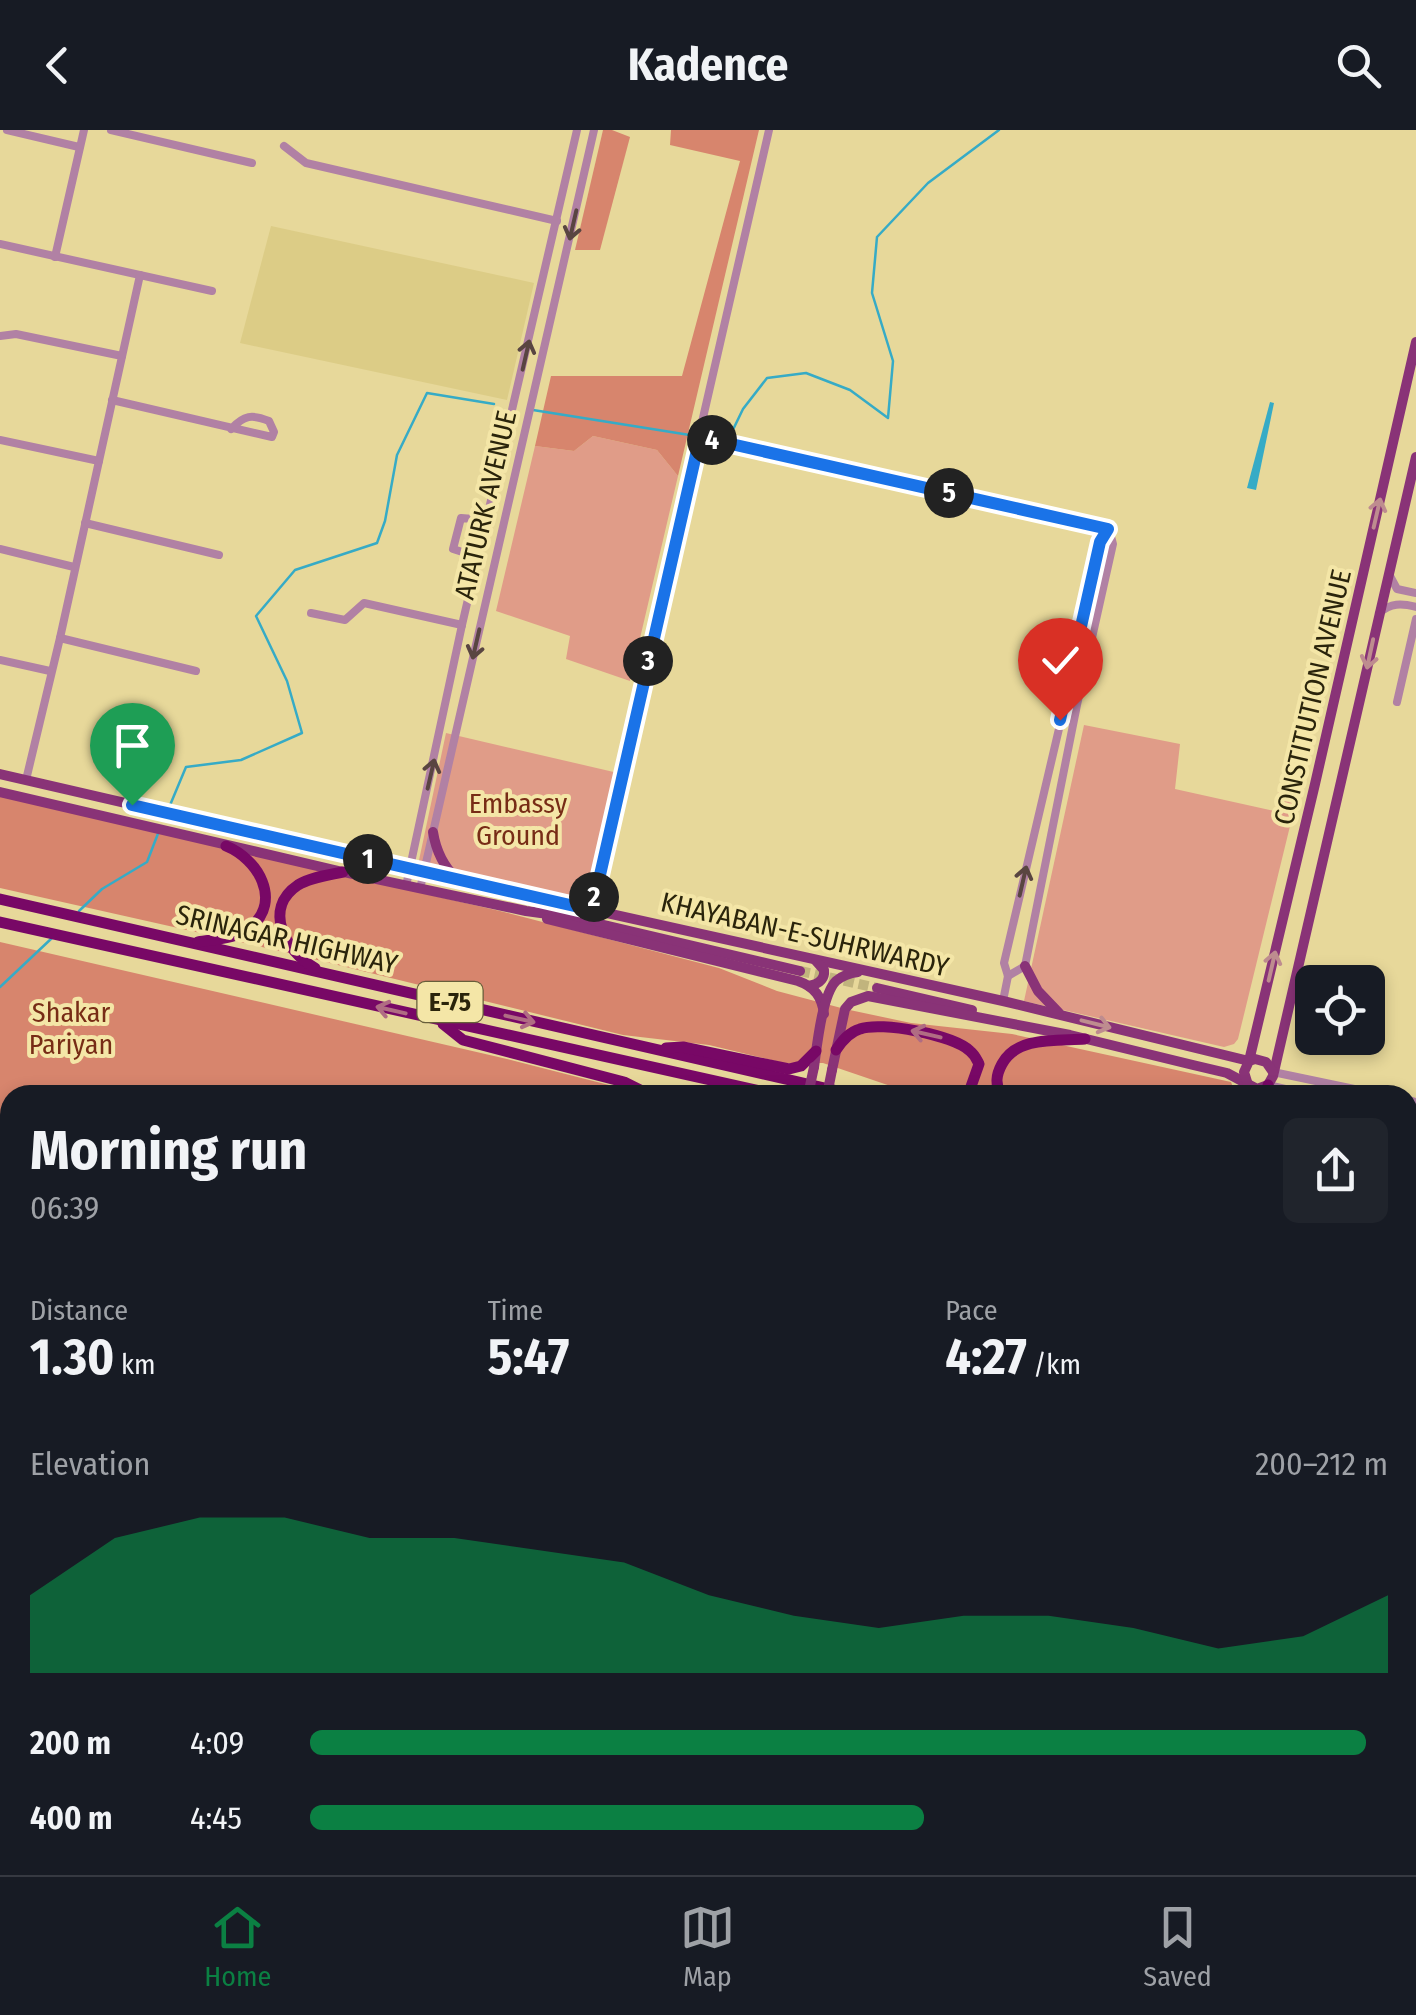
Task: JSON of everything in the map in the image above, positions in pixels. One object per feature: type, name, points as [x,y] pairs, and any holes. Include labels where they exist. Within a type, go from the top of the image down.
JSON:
[{"type":"highway","points":[[189,944],[246,931],[263,906],[260,873],[246,856],[226,846]]},
{"type":"highway","points":[[324,972],[288,946],[280,919],[290,892],[303,882],[344,872]]},
{"type":"highway","name":"SRINAGAR HIGHWAY","points":[[1,900],[810,1085]]},
{"type":"highway","name":"SRINAGAR HIGHWAY","points":[[4,922],[725,1085]]},
{"type":"highway","points":[[437,1020],[463,1040],[630,1085]]},
{"type":"highway","points":[[836,1050],[857,1029],[876,1024],[920,1032],[970,1050],[979,1064],[972,1085]]},
{"type":"highway","points":[[997,1085],[996,1076],[1004,1059],[1017,1048],[1035,1042],[1085,1039]]},
{"type":"highway","points":[[647,1049],[682,1047],[789,1069],[801,1066],[816,1051]]},
{"type":"main road","name":"CONSTITUTION AVENUE","points":[[1249,1061],[1416,342]]},
{"type":"main road","name":"CONSTITUTION AVENUE","points":[[1268,1085],[1306,940],[1416,457]]},
{"type":"main road","name":"KHAYABAN-E-SUHRWARDY","points":[[0,774],[1249,1061]]},
{"type":"main road","points":[[0,792],[226,846],[526,911],[570,917],[800,971]]},
{"type":"main road","points":[[118,819],[127,804]]},
{"type":"main road","points":[[433,832],[443,864],[458,880]]},
{"type":"main road","points":[[526,911],[560,923],[798,981],[819,996],[824,1014]]},
{"type":"main road","points":[[809,986],[820,982],[824,974],[815,960]]},
{"type":"main road","points":[[1025,966],[1038,991],[1064,1016]]},
{"type":"main road","points":[[810,1085],[828,995],[834,983],[846,974],[864,972]]},
{"type":"main road","name":"KHAYABAN-E-SUHRWARDY","points":[[836,1050],[845,1009],[864,996],[880,993],[1204,1067],[1227,1073],[1243,1085]]},
{"type":"main road","points":[[829,1085],[836,1050]]},
{"type":"main road","points":[[1204,1067],[1207,1051]]},
{"type":"main road","points":[[1247,1085],[1246,1066],[1255,1059],[1266,1062],[1267,1085]]},
{"type":"street","points":[[7,130],[80,146]]},
{"type":"street","points":[[55,257],[84,130]]},
{"type":"street","points":[[111,130],[252,163]]},
{"type":"street","name":"ATATURK AVENUE","points":[[406,886],[576,130]]},
{"type":"street","name":"ATATURK AVENUE","points":[[420,889],[594,130]]},
{"type":"street","points":[[592,910],[769,130]]},
{"type":"street","points":[[284,146],[306,163],[557,220]]},
{"type":"street","points":[[0,244],[212,291]]},
{"type":"street","points":[[548,256],[565,259]]},
{"type":"street","points":[[26,780],[140,275]]},
{"type":"street","points":[[0,336],[16,334],[122,356]]},
{"type":"street","points":[[112,400],[231,429],[272,437],[274,432],[269,421],[252,415],[241,418],[231,429]]},
{"type":"street","points":[[700,437],[1108,529]]},
{"type":"street","points":[[0,440],[98,460]]},
{"type":"street","points":[[478,557],[453,549],[461,518],[487,520]]},
{"type":"street","points":[[85,523],[219,555]]},
{"type":"street","points":[[1003,1002],[1008,976],[1004,963],[1100,542],[1108,529]]},
{"type":"street","points":[[1008,976],[1025,966],[1114,544],[1108,529]]},
{"type":"street","points":[[0,549],[74,567]]},
{"type":"street","points":[[1389,572],[1397,589],[1416,593]]},
{"type":"street","points":[[311,613],[345,620],[364,603],[462,624]]},
{"type":"street","points":[[1379,613],[1400,604],[1416,607]]},
{"type":"street","points":[[1397,702],[1416,618]]},
{"type":"street","points":[[60,638],[196,670]]},
{"type":"street","points":[[0,660],[50,672]]},
{"type":"street","points":[[1064,702],[1077,705]]},
{"type":"street","points":[[1060,720],[1074,724]]},
{"type":"shaded area","points":[[271,226],[534,283],[507,400],[240,343]]},
{"type":"green space","points":[[603,130],[630,137],[600,250],[575,250]]},
{"type":"green space","points":[[671,130],[759,130],[678,476],[657,450],[593,436],[574,451],[535,446],[551,376],[682,376],[740,161],[670,145]]},
{"type":"green space","points":[[593,436],[657,450],[678,476],[630,681],[566,659],[570,636],[496,611],[535,446],[574,451]]},
{"type":"green space","points":[[1084,725],[1180,744],[1175,789],[1274,811],[1283,773],[1302,777],[1234,1044],[1224,1047],[1024,1001]]},
{"type":"green space","name":"Embassy Ground","points":[[446,733],[618,773],[586,906],[418,865]]},
{"type":"green space","points":[[0,796],[500,911],[719,968],[777,991],[845,1009],[911,1023],[1012,1034],[1232,1085],[888,1085],[823,1063],[784,1063],[709,1045],[623,1035],[289,953],[0,888]]},
{"type":"green space","name":"Shakar Pariyan","points":[[0,942],[609,1085],[0,1085]]},
{"type":"water","points":[[1270,402],[1274,403],[1256,490],[1247,488]]},
{"type":"waterway","points":[[728,440],[743,409],[767,378],[806,373],[850,390],[888,418],[893,361],[872,293],[877,237],[928,183],[999,130]]},
{"type":"waterway","points":[[168,810],[186,767],[241,760],[302,733],[287,681],[256,616],[295,570],[377,543],[397,455],[427,393],[494,404]]},
{"type":"waterway","points":[[533,410],[696,436]]},
{"type":"waterway","points":[[79,911],[102,889],[147,862],[159,831]]},
{"type":"waterway","points":[[0,987],[52,938]]},
{"type":"tunnel","points":[[800,971],[877,988]]},
{"type":"route","points":[[132,805],[592,910],[700,437],[1108,529],[1100,542],[1060,720]]}]
